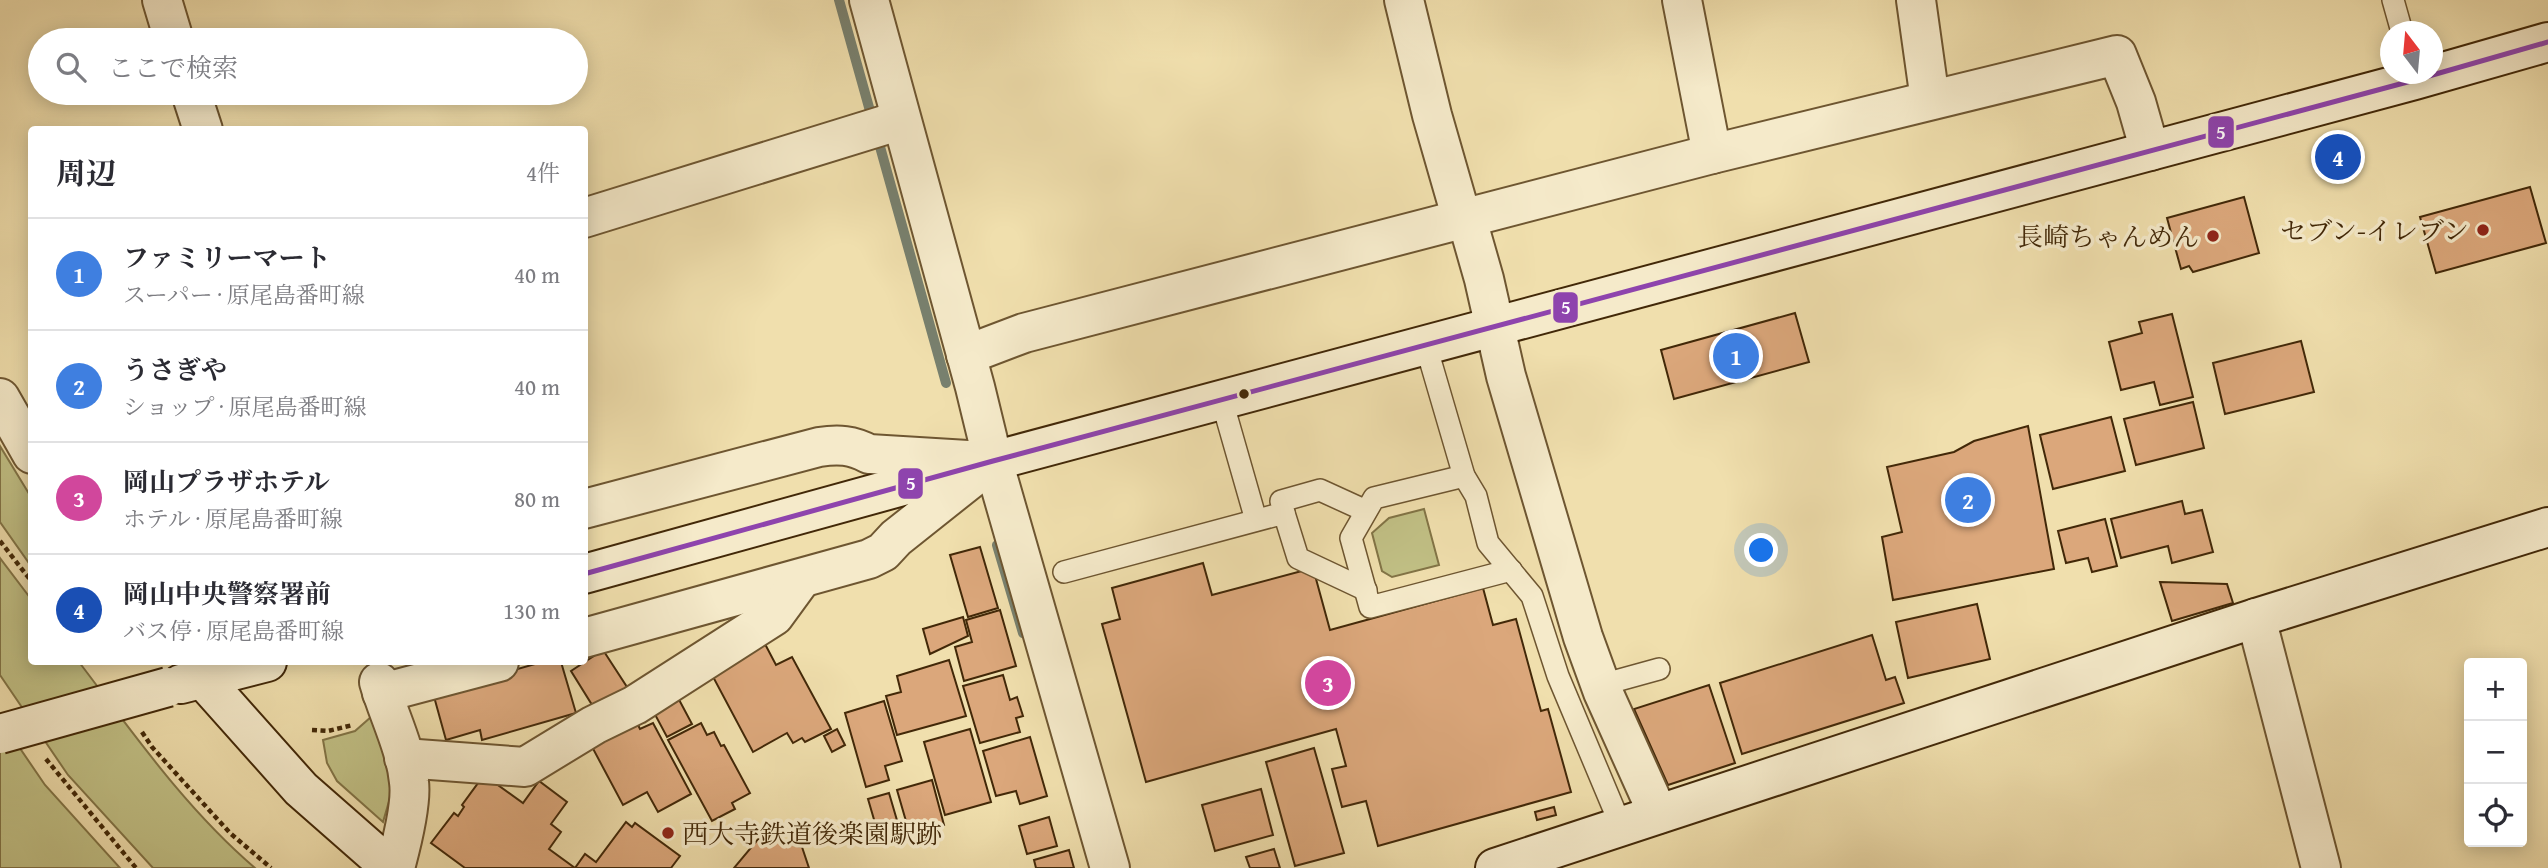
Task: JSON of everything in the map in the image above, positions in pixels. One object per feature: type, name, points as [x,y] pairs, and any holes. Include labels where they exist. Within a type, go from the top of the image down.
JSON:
[{"type":"street","points":[[162,0],[170,28]]},
{"type":"street","points":[[869,0],[884,125],[966,355],[993,461],[1110,868]]},
{"type":"street","points":[[1404,0],[1432,115],[1457,202],[1470,230],[1485,279],[1506,376],[1583,637],[1591,694],[1658,814]]},
{"type":"street","points":[[1682,0],[1712,153]]},
{"type":"street","points":[[1916,0],[1930,100]]},
{"type":"street","points":[[2443,69],[2548,42]]},
{"type":"street","points":[[966,355],[1024,332],[1712,153],[2117,55],[2136,102],[2150,151]]},
{"type":"street","points":[[588,573],[2389,84]]},
{"type":"street","points":[[195,105],[202,126]]},
{"type":"street","points":[[588,217],[884,125]]},
{"type":"street","points":[[0,398],[28,447]]},
{"type":"street","points":[[588,508],[836,444],[854,446],[869,454],[993,461]]},
{"type":"street","points":[[588,637],[861,562],[883,552],[896,538],[993,461]]},
{"type":"street","points":[[1495,868],[2256,618],[2548,527]]},
{"type":"street","points":[[404,758],[525,767],[594,725],[635,705],[774,616],[801,579]]},
{"type":"street","points":[[2256,618],[2321,868]]},
{"type":"street","points":[[0,734],[186,676],[250,665]]},
{"type":"street","points":[[186,676],[301,789],[393,868],[402,845],[410,784],[381,687],[485,665]]},
{"type":"lane","points":[[2393,0],[2399,21]]},
{"type":"lane","points":[[1426,346],[1464,476],[1476,496],[1488,543],[1532,596],[1591,694],[1621,827]]},
{"type":"lane","points":[[1222,401],[1256,520]]},
{"type":"lane","points":[[1464,476],[1374,498],[1351,538],[1370,607],[1511,570]]},
{"type":"lane","points":[[1366,511],[1320,490],[1281,501],[1297,558],[1366,590]]},
{"type":"lane","points":[[1064,572],[1284,513]]},
{"type":"lane","points":[[1591,694],[1659,669]]},
{"type":"path","points":[[0,541],[28,577]]},
{"type":"path","points":[[313,730],[328,731],[356,722]]},
{"type":"path","points":[[137,726],[152,747],[230,833],[271,868]]},
{"type":"path","points":[[43,754],[136,868]]},
{"type":"shaded area","points":[[0,446],[28,492],[28,562],[0,522]]},
{"type":"shaded area","points":[[1424,509],[1439,565],[1392,577],[1382,571],[1372,533],[1389,518]]},
{"type":"shaded area","points":[[0,558],[28,595],[28,665],[81,665],[183,796],[255,868],[153,868],[68,775],[0,675]]},
{"type":"shaded area","points":[[371,717],[380,721],[394,784],[383,822],[337,781],[327,763],[323,740],[355,731]]},
{"type":"shaded area","points":[[0,719],[45,785],[120,868],[0,868]]},
{"type":"building","name":"セブン-イレブン","points":[[2530,187],[2546,243],[2436,273],[2420,217]]},
{"type":"building","name":"長崎ちゃんめん","points":[[2244,197],[2259,253],[2193,272],[2189,266],[2181,269],[2167,218]]},
{"type":"building","points":[[1795,313],[1809,362],[1674,399],[1661,350]]},
{"type":"building","points":[[2172,314],[2193,397],[2160,405],[2154,382],[2121,390],[2109,342],[2142,333],[2139,322]]},
{"type":"building","points":[[2301,341],[2314,392],[2225,414],[2213,363]]},
{"type":"building","points":[[2193,402],[2204,448],[2136,465],[2124,419]]},
{"type":"building","points":[[2111,417],[2125,471],[2053,489],[2040,435]]},
{"type":"building","points":[[2028,426],[2054,569],[1893,600],[1882,537],[1902,532],[1887,467],[1954,452],[1974,441]]},
{"type":"building","points":[[2182,501],[2185,514],[2202,510],[2213,552],[2172,563],[2168,546],[2121,558],[2111,519]]},
{"type":"building","points":[[2105,519],[2117,566],[2092,572],[2088,558],[2066,563],[2058,531]]},
{"type":"building","points":[[980,547],[998,608],[968,617],[950,555]]},
{"type":"building","points":[[1203,563],[1212,595],[1313,568],[1330,630],[1483,588],[1493,625],[1516,619],[1541,711],[1548,709],[1571,792],[1378,846],[1366,801],[1342,807],[1332,769],[1346,766],[1336,729],[1146,782],[1102,624],[1120,619],[1112,588]]},
{"type":"building","points":[[2160,582],[2227,584],[2233,603],[2172,621]]},
{"type":"building","points":[[1977,604],[1990,659],[1908,678],[1896,622]]},
{"type":"building","points":[[1000,610],[1016,666],[964,681],[955,647],[972,642],[966,620]]},
{"type":"building","points":[[963,617],[968,636],[930,654],[923,629]]},
{"type":"building","points":[[1872,635],[1886,680],[1895,677],[1904,703],[1742,754],[1720,683]]},
{"type":"building","points":[[765,644],[776,665],[792,657],[831,729],[805,742],[802,738],[793,743],[787,733],[753,752],[711,673]]},
{"type":"building","points":[[603,650],[627,687],[594,708],[571,671],[580,665],[588,665],[588,660]]},
{"type":"building","points":[[949,660],[966,716],[897,735],[886,696],[901,692],[897,676]]},
{"type":"building","points":[[531,665],[562,665],[576,713],[482,740],[480,730],[446,740],[433,693]]},
{"type":"building","points":[[1003,675],[1010,700],[1017,697],[1023,716],[1016,718],[1020,732],[980,743],[963,686]]},
{"type":"building","points":[[1709,685],[1735,763],[1668,785],[1634,709]]},
{"type":"building","points":[[676,694],[692,724],[667,737],[651,707]]},
{"type":"building","points":[[884,701],[902,761],[885,766],[889,780],[866,787],[845,713]]},
{"type":"building","points":[[635,719],[640,729],[653,723],[691,794],[658,812],[647,792],[623,805],[590,743]]},
{"type":"building","points":[[701,723],[707,735],[714,732],[721,746],[724,745],[750,793],[732,803],[735,809],[712,821],[668,740]]},
{"type":"building","points":[[837,729],[845,745],[832,752],[824,736]]},
{"type":"building","points":[[970,729],[991,802],[945,815],[924,742]]},
{"type":"building","points":[[1030,737],[1047,796],[1020,804],[1016,791],[996,796],[983,751]]},
{"type":"building","points":[[1314,748],[1344,853],[1295,866],[1266,762]]},
{"type":"building","points":[[484,775],[523,803],[539,781],[567,802],[551,824],[561,832],[549,849],[575,868],[465,868],[431,843],[454,813],[458,816],[464,807],[462,805]]},
{"type":"building","points":[[932,780],[944,825],[910,835],[897,790]]},
{"type":"building","points":[[1261,789],[1273,835],[1215,851],[1202,805]]},
{"type":"building","points":[[889,793],[901,834],[880,840],[868,799]]},
{"type":"building","points":[[1554,807],[1556,815],[1537,820],[1535,812]]},
{"type":"building","points":[[1049,817],[1057,846],[1027,854],[1019,826]]},
{"type":"building","points":[[626,822],[632,827],[635,823],[680,856],[671,868],[575,868],[585,854],[596,862]]},
{"type":"building","points":[[759,838],[802,847],[809,868],[734,868]]},
{"type":"building","points":[[1274,849],[1280,868],[1250,868],[1246,857]]},
{"type":"building","points":[[1069,850],[1074,868],[1036,868],[1034,860]]},
{"type":"waterway","points":[[839,0],[946,383]]},
{"type":"waterway","points":[[997,545],[1023,633]]},
{"type":"transit line","name":"5","points":[[588,573],[993,461],[2548,42]]},
{"type":"place","name":"岡山中央警察署前","points":[[2338,157]]},
{"type":"place","name":"セブン-イレブン","points":[[2483,230]]},
{"type":"place","name":"長崎ちゃんめん","points":[[2213,236]]},
{"type":"place","name":"ファミリーマート","points":[[1736,356]]},
{"type":"place","name":"うさぎや","points":[[1968,500]]},
{"type":"place","name":"岡山プラザホテル","points":[[1328,683]]},
{"type":"place","name":"西大寺鉄道後楽園駅跡","points":[[668,833]]}]
